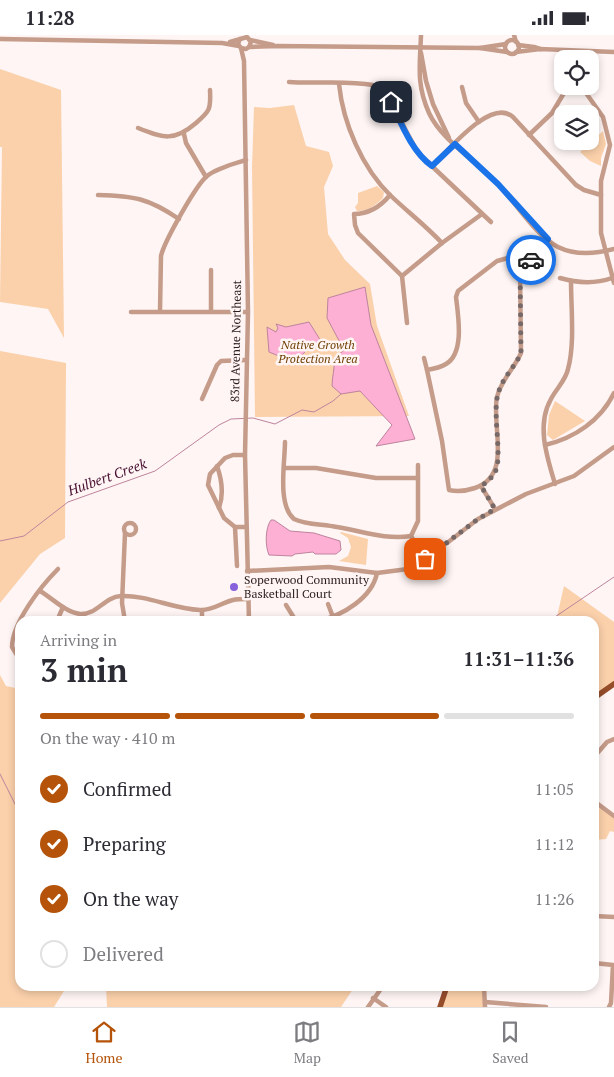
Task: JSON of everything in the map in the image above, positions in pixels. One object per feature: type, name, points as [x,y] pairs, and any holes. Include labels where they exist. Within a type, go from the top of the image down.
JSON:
[{"type":"main road","points":[[599,694],[614,684]]},
{"type":"main road","points":[[440,1007],[445,991]]},
{"type":"street","points":[[421,35],[420,47],[426,81],[431,98],[450,139],[498,184],[548,239],[569,251],[582,253],[614,249]]},
{"type":"street","points":[[507,52],[509,35]]},
{"type":"street","points":[[514,35],[517,44],[516,52]]},
{"type":"street","points":[[222,43],[241,37],[277,46]]},
{"type":"street","points":[[240,47],[241,37]]},
{"type":"street","name":"83rd Avenue Northeast","points":[[244,61],[249,48],[249,38]]},
{"type":"street","points":[[0,39],[222,43],[249,48],[277,46],[480,48],[513,54],[540,49],[614,52]]},
{"type":"street","points":[[480,48],[507,43],[540,49]]},
{"type":"street","name":"83rd Avenue Northeast","points":[[240,47],[244,61],[246,160],[248,312],[245,360],[245,455],[249,616]]},
{"type":"street","points":[[289,82],[375,85],[382,88],[391,101],[418,153],[490,222]]},
{"type":"street","points":[[339,83],[341,104],[369,169],[390,195],[442,243]]},
{"type":"street","points":[[462,87],[466,103],[479,122]]},
{"type":"street","points":[[529,135],[552,113],[564,93],[569,89],[580,90],[586,93],[603,117],[609,136],[609,152],[601,181],[601,233],[613,281],[571,281],[560,278]]},
{"type":"street","points":[[138,128],[163,137],[184,134],[208,113],[211,103],[210,90]]},
{"type":"street","points":[[432,166],[479,122],[497,112],[509,114],[576,185],[584,190],[601,195]]},
{"type":"street","points":[[184,134],[186,143],[206,177]]},
{"type":"street","points":[[160,311],[161,256],[163,248],[179,219],[206,177],[219,169],[246,160]]},
{"type":"street","points":[[98,195],[144,199],[153,202],[179,219]]},
{"type":"street","points":[[390,195],[373,210],[364,214],[354,214],[355,225],[358,233],[402,276],[408,323]]},
{"type":"street","points":[[402,276],[442,243],[482,214]]},
{"type":"street","points":[[520,268],[529,261],[548,239]]},
{"type":"street","points":[[424,358],[442,441],[449,490],[468,490],[481,486],[491,478],[496,470],[498,458],[496,400],[498,391],[521,353],[520,268],[508,258],[502,258],[458,291],[456,297],[459,337],[457,350],[447,364],[427,370]]},
{"type":"street","points":[[211,270],[211,311]]},
{"type":"street","points":[[555,484],[543,436],[545,410],[568,371],[570,357],[571,281]]},
{"type":"street","points":[[131,312],[248,312]]},
{"type":"street","points":[[202,399],[217,365],[221,361],[245,360]]},
{"type":"street","points":[[545,445],[561,440],[584,428],[596,418],[614,393]]},
{"type":"street","points":[[285,441],[284,495],[289,515],[299,521],[340,527],[370,535],[398,538],[411,536]]},
{"type":"street","points":[[247,571],[329,567],[377,573],[408,569],[425,559],[478,519],[526,494],[555,484],[583,470],[614,447]]},
{"type":"street","points":[[245,455],[233,455],[225,459],[210,474],[208,485],[224,518],[235,527],[246,527]]},
{"type":"street","points":[[411,536],[418,521],[418,465]]},
{"type":"street","points":[[217,466],[222,488],[222,500],[219,509]]},
{"type":"street","points":[[285,468],[316,468],[376,478],[418,478]]},
{"type":"street","points":[[481,486],[495,509]]},
{"type":"street","points":[[235,527],[237,566]]},
{"type":"street","points":[[124,616],[122,596],[125,533]]},
{"type":"street","points":[[411,536],[425,559]]},
{"type":"street","points":[[24,616],[40,591],[58,569]]},
{"type":"street","points":[[335,616],[345,611],[374,587],[377,573]]},
{"type":"street","points":[[40,591],[72,612],[84,614],[94,611],[114,597],[122,596],[202,611],[233,600],[248,599]]},
{"type":"street","points":[[328,604],[333,616]]},
{"type":"street","points":[[286,605],[293,616]]},
{"type":"street","points":[[59,616],[63,607]]},
{"type":"street","points":[[202,611],[202,616]]},
{"type":"street","points":[[15,631],[12,647],[15,652]]},
{"type":"street","points":[[599,751],[607,742],[614,739]]},
{"type":"street","points":[[599,805],[614,816]]},
{"type":"street","points":[[599,916],[614,917]]},
{"type":"street","points":[[599,964],[612,965],[611,1003],[609,1007]]},
{"type":"street","points":[[368,1007],[379,991]]},
{"type":"street","points":[[484,991],[485,1005],[546,1007]]},
{"type":"street","points":[[373,998],[386,1007]]},
{"type":"green space","points":[[0,69],[61,90],[64,338],[48,309],[0,302],[2,147],[0,147]]},
{"type":"green space","name":"Native Growth Protection Area","points":[[294,105],[306,146],[329,152],[333,166],[324,187],[328,234],[345,260],[370,284],[377,326],[409,416],[255,417],[252,167],[254,107],[270,108]]},
{"type":"green space","points":[[603,131],[606,144],[601,158],[601,166],[590,161],[580,152],[582,150],[599,150],[599,135]]},
{"type":"green space","points":[[377,186],[384,192],[383,198],[371,207],[357,211],[355,207],[358,203],[358,193]]},
{"type":"green space","points":[[0,351],[66,363],[65,538],[40,554],[0,603]]},
{"type":"green space","points":[[555,401],[585,421],[553,440],[547,435],[549,415]]},
{"type":"green space","points":[[341,532],[368,539],[366,565],[339,561],[348,556],[351,547],[348,538]]},
{"type":"green space","points":[[564,586],[614,622],[614,684],[599,694],[599,616],[557,616]]},
{"type":"green space","points":[[0,675],[6,686],[15,688],[15,991],[64,991],[54,1007],[0,1007]]},
{"type":"green space","points":[[599,804],[614,815],[614,832],[610,831],[606,839],[599,840]]},
{"type":"green space","points":[[106,991],[352,991],[341,1007],[107,1007]]},
{"type":"green space","points":[[445,991],[484,991],[485,1007],[440,1007]]},
{"type":"shaded area","points":[[365,287],[371,325],[415,439],[376,446],[392,425],[360,391],[341,394],[332,386],[334,359],[344,350],[327,318],[328,298]]},
{"type":"shaded area","points":[[309,322],[324,346],[308,348],[296,363],[269,352],[267,327],[276,332],[278,328],[276,324],[286,327]]},
{"type":"shaded area","points":[[271,520],[274,520],[290,531],[314,533],[340,541],[341,550],[336,554],[315,554],[313,552],[292,556],[269,555],[266,537]]},
{"type":"waterway","name":"Hulbert Creek","points":[[0,541],[24,536],[68,502],[155,471],[219,425],[231,419],[253,418],[275,424],[302,410],[314,412],[341,394]]},
{"type":"waterway","name":"Hulbert Creek","points":[[556,616],[614,577]]},
{"type":"waterway","name":"Hulbert Creek","points":[[0,774],[15,804]]},
{"type":"way so far","points":[[425,559],[478,519],[495,509],[481,486],[491,478],[496,470],[498,458],[496,400],[502,382],[521,353],[520,268],[531,260]]},
{"type":"place","name":"Soperwood Community Basketball Court","points":[[234,587]]},
{"type":"route","points":[[391,102],[418,153],[428,163],[432,166],[455,144],[498,184],[548,239],[531,260]]}]
